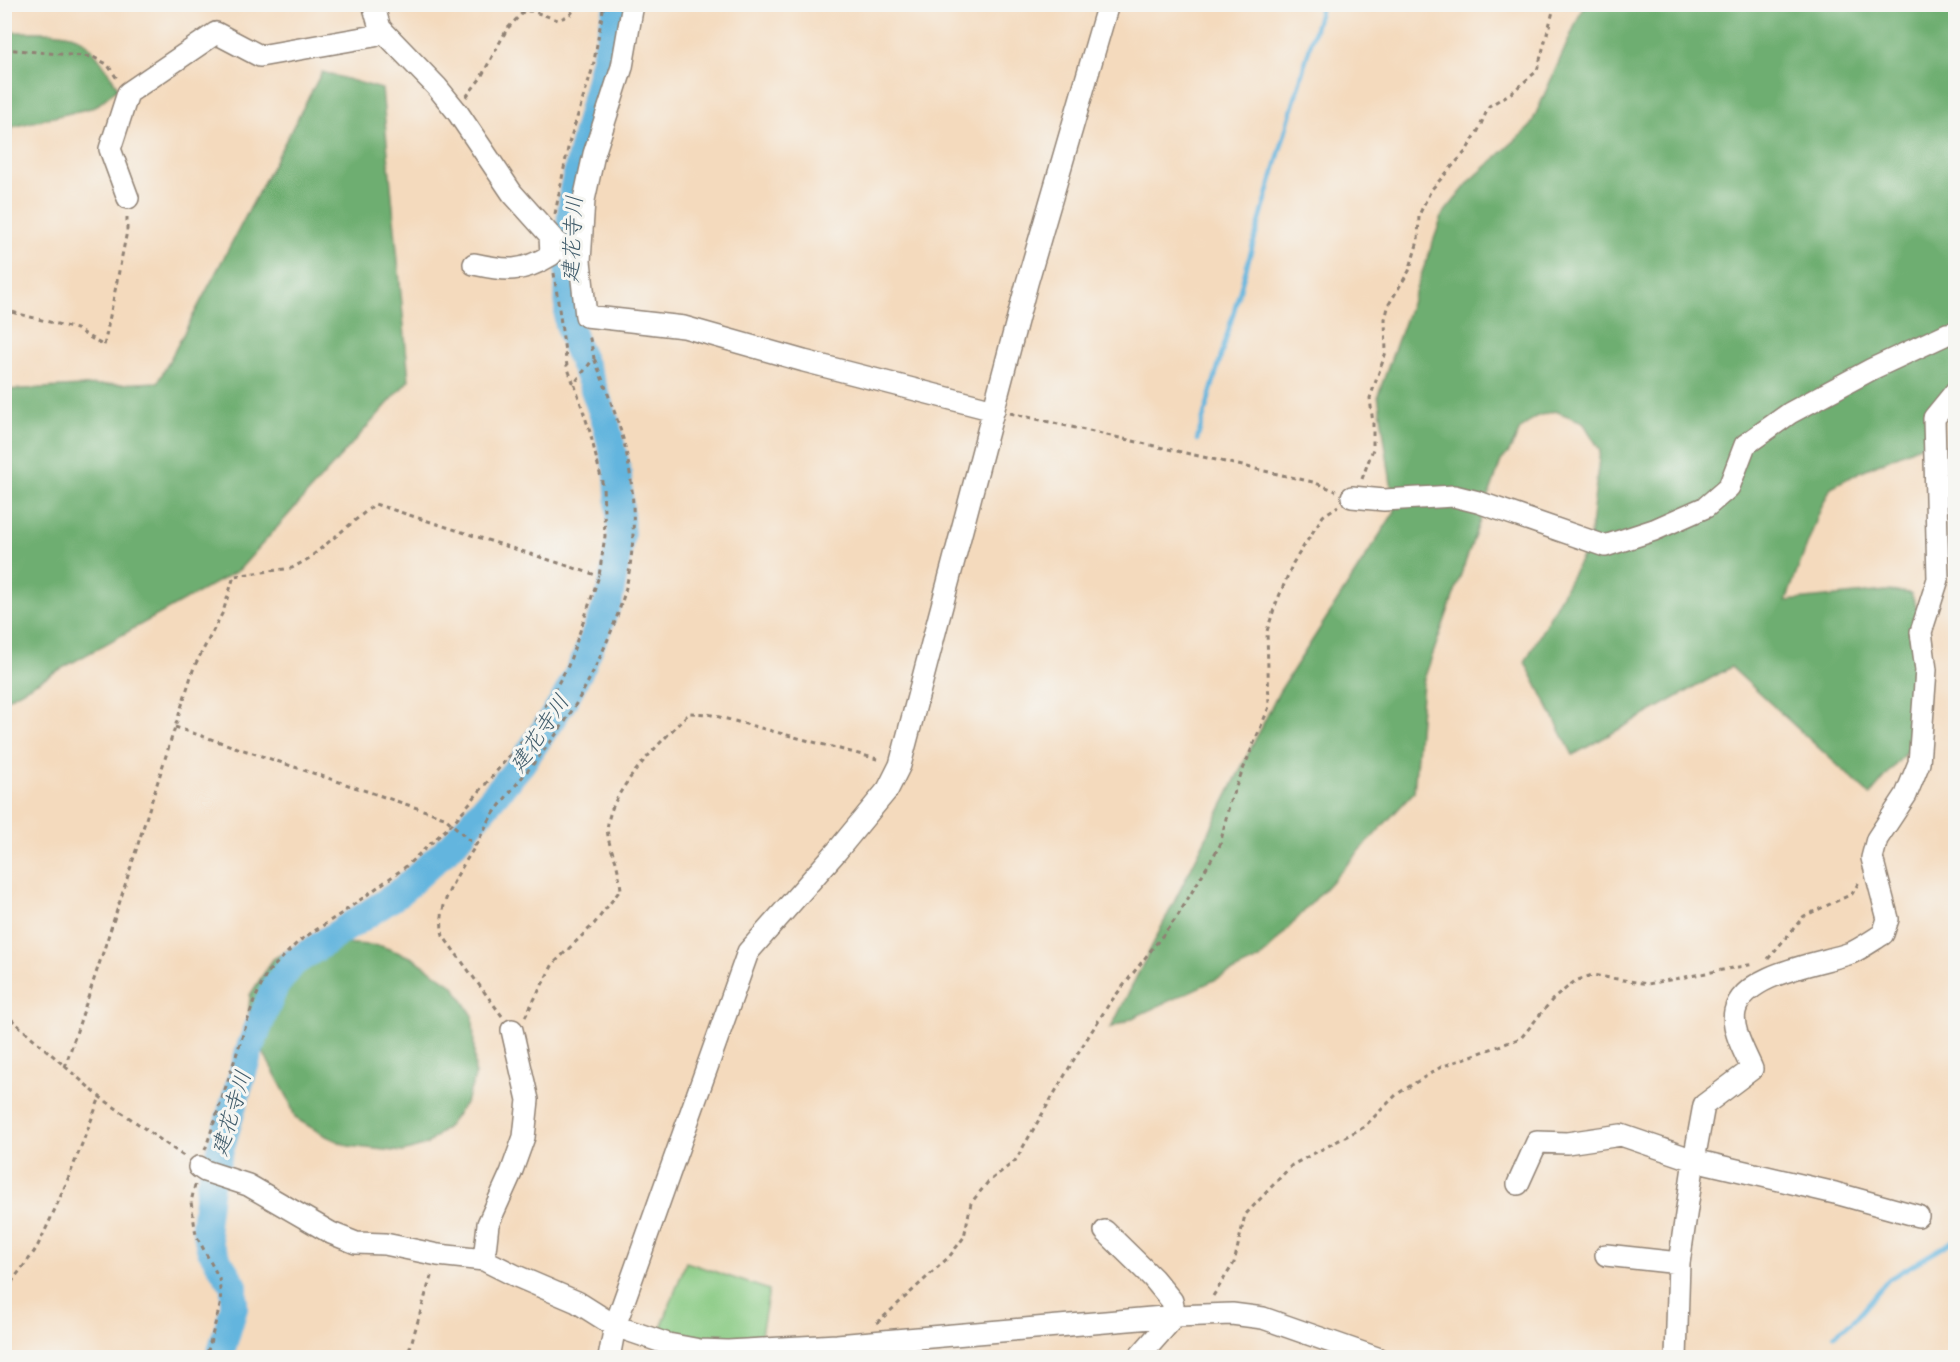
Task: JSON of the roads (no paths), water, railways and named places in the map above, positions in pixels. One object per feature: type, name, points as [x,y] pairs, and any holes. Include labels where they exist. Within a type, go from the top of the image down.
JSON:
[{"type":"street","points":[[373,4],[380,28],[455,109],[512,193],[552,244],[578,259]]},
{"type":"street","points":[[633,4],[622,67],[594,154],[584,200],[578,259],[586,316],[684,327],[815,364],[994,410]]},
{"type":"street","points":[[609,1358],[615,1326],[748,952],[888,789],[900,765],[1027,283],[1108,4]]},
{"type":"street","points":[[128,198],[110,148],[128,93],[216,33],[260,56],[374,36],[380,28]]},
{"type":"street","points":[[474,264],[506,271],[539,262],[552,244]]},
{"type":"street","points":[[1352,497],[1384,500],[1454,496],[1478,502],[1605,546],[1654,530],[1706,507],[1729,487],[1745,445],[1781,419],[1872,369],[1947,334],[1956,333]]},
{"type":"street","points":[[1676,1358],[1679,1263],[1704,1105],[1752,1069],[1735,1028],[1735,1012],[1742,995],[1775,975],[1853,952],[1883,934],[1888,919],[1872,858],[1877,839],[1906,795],[1919,763],[1926,670],[1921,632],[1938,579],[1934,418],[1956,391]]},
{"type":"street","points":[[484,1260],[488,1224],[524,1137],[528,1100],[512,1030]]},
{"type":"street","points":[[1518,1184],[1537,1142],[1568,1143],[1621,1135],[1694,1160],[1835,1193],[1918,1216]]},
{"type":"street","points":[[209,1171],[248,1185],[332,1233],[356,1243],[385,1244],[438,1255],[484,1260],[577,1302],[615,1326],[668,1344],[700,1350],[728,1351],[837,1345],[876,1349],[1175,1316],[1232,1314],[1263,1318],[1377,1358]]},
{"type":"street","points":[[1104,1231],[1153,1278],[1172,1300],[1175,1316]]},
{"type":"street","points":[[1606,1255],[1679,1263]]},
{"type":"street","points":[[1138,1358],[1175,1316]]},
{"type":"street","points":[[820,1358],[837,1345]]},
{"type":"waterway","name":"建花寺川","points":[[219,1358],[234,1308],[234,1286],[210,1248],[205,1225],[210,1184],[251,1045],[275,986],[293,963],[398,894],[455,842],[522,763],[563,702],[582,666],[609,600],[621,535],[618,474],[606,423],[568,321],[569,240],[573,190],[618,4]]},
{"type":"waterway","points":[[1197,440],[1322,4]]},
{"type":"waterway","points":[[1834,1335],[1854,1320],[1889,1279],[1956,1239]]}]
